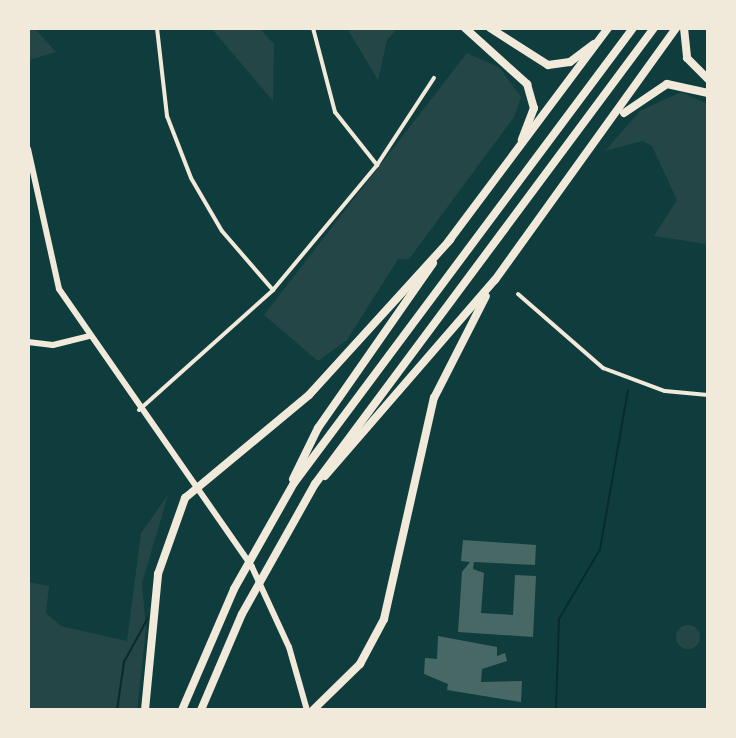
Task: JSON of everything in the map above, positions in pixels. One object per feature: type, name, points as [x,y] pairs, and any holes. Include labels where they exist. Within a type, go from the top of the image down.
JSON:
[{"type":"highway","points":[[465,28],[516,70],[532,93],[518,150]]},
{"type":"highway","points":[[490,28],[548,65],[570,62],[601,38]]},
{"type":"highway","points":[[182,710],[217,622],[286,496],[318,428],[450,240],[608,28]]},
{"type":"highway","points":[[286,496],[633,28]]},
{"type":"highway","points":[[201,710],[242,614],[315,484],[654,28]]},
{"type":"highway","points":[[315,484],[495,280],[615,122],[676,28]]},
{"type":"highway","points":[[684,28],[687,58],[708,79]]},
{"type":"highway","points":[[615,122],[667,84],[708,93]]},
{"type":"highway","points":[[145,710],[160,563],[194,486],[309,395],[450,240]]},
{"type":"highway","points":[[310,710],[360,664],[384,619],[434,398],[495,280]]},
{"type":"street","points":[[157,28],[167,116],[191,178],[218,226],[273,290]]},
{"type":"street","points":[[313,28],[334,110],[377,165]]},
{"type":"street","points":[[139,410],[273,290],[377,165],[434,78]]},
{"type":"street","points":[[28,149],[50,265],[88,336],[228,532],[273,608],[310,710]]},
{"type":"street","points":[[518,294],[603,368],[665,391],[708,395]]},
{"type":"street","points":[[28,342],[53,345],[88,336]]},
{"type":"shaded area","points":[[28,28],[34,28],[56,52],[29,60]]},
{"type":"shaded area","points":[[211,28],[259,28],[274,44],[273,101]]},
{"type":"shaded area","points":[[347,28],[398,28],[387,40],[378,80]]},
{"type":"shaded area","points":[[467,53],[500,68],[521,97],[514,117],[409,259],[398,259],[347,340],[318,361],[264,315]]},
{"type":"shaded area","points":[[681,92],[708,104],[708,267],[707,244],[654,236],[677,200],[652,146],[642,141],[605,151],[640,111]]},
{"type":"shaded area","points":[[168,495],[142,583],[146,629],[137,710],[28,710],[28,582],[49,586],[46,613],[61,626],[127,641],[141,533]]},
{"type":"shaded area","points":[[688,625],[696,629],[700,637],[696,645],[688,649],[680,645],[676,637],[680,629]]},
{"type":"building","points":[[463,540],[536,545],[535,565],[474,562],[473,569],[484,573],[481,613],[513,615],[515,575],[536,576],[533,637],[458,632],[462,572],[470,562],[461,561]]},
{"type":"building","points":[[438,636],[497,647],[497,656],[505,653],[507,661],[482,669],[481,682],[522,681],[521,702],[447,690],[448,684],[424,674],[425,658],[437,659]]},
{"type":"waterway","points":[[556,710],[559,619],[600,549],[628,390]]},
{"type":"waterway","points":[[117,710],[124,662],[148,618]]}]
